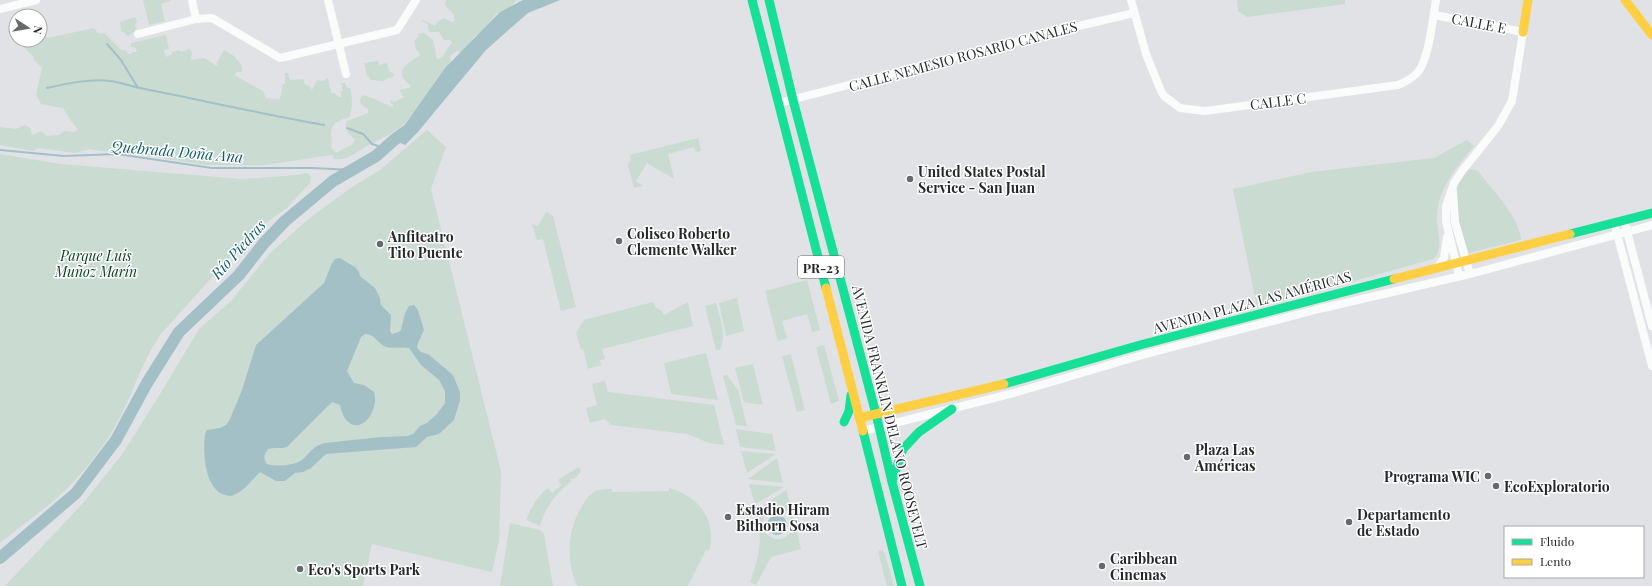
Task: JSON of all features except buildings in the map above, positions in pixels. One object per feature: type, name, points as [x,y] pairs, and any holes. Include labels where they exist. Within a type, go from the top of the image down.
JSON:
[{"type":"main road","name":"PR-23","points":[[752,0],[902,586]]},
{"type":"main road","name":"AVENIDA FRANKLIN DELANO ROOSEVELT","points":[[769,0],[793,100],[920,586]]},
{"type":"main road","points":[[1523,32],[1528,0]]},
{"type":"main road","points":[[1625,0],[1652,35]]},
{"type":"main road","name":"AVENIDA PLAZA LAS AMÉRICAS","points":[[860,418],[985,389],[1147,343],[1652,213]]},
{"type":"main road","points":[[844,422],[849,411],[851,401],[849,378]]},
{"type":"main road","points":[[892,482],[903,449],[919,432],[952,409]]},
{"type":"street","points":[[0,6],[36,0]]},
{"type":"street","points":[[192,0],[196,19]]},
{"type":"street","points":[[328,0],[346,74]]},
{"type":"street","points":[[138,34],[196,19],[212,18],[280,58],[397,30],[416,0]]},
{"type":"street","name":"CALLE C","points":[[1131,0],[1146,54],[1160,91],[1164,96],[1180,108],[1205,111],[1398,85],[1409,80],[1418,72],[1425,60],[1436,0]]},
{"type":"street","name":"CALLE NEMESIO ROSARIO CANALES","points":[[779,103],[1053,32],[1134,13]]},
{"type":"street","name":"CALLE E","points":[[1434,15],[1523,32]]},
{"type":"street","points":[[1437,268],[1442,262],[1445,254],[1447,226],[1446,206],[1454,183],[1498,126],[1512,101],[1523,32]]},
{"type":"street","points":[[1454,183],[1452,197],[1455,222],[1470,274]]},
{"type":"street","points":[[1624,220],[1652,326]]},
{"type":"street","points":[[1614,223],[1652,366]]},
{"type":"street","name":"AVENIDA PLAZA LAS AMÉRICAS","points":[[863,431],[1014,393],[1146,354],[1319,309],[1470,274],[1652,225]]},
{"type":"street","points":[[1447,226],[1459,276]]},
{"type":"green space","points":[[143,0],[172,0],[161,4],[165,21],[149,25]]},
{"type":"green space","points":[[446,0],[517,0],[509,8],[496,14],[483,30],[473,38],[461,52],[457,51],[450,56],[451,62],[415,112],[404,124],[388,135],[347,158],[334,159],[332,155],[264,165],[207,165],[90,149],[75,153],[38,148],[33,151],[0,145],[0,127],[16,129],[25,125],[30,128],[32,135],[41,131],[47,136],[59,135],[64,131],[74,132],[78,129],[63,108],[41,104],[36,94],[42,68],[24,48],[48,48],[48,38],[94,28],[98,33],[105,34],[121,50],[125,50],[129,54],[137,51],[135,47],[131,47],[131,43],[166,35],[169,49],[164,50],[166,57],[172,54],[172,52],[180,50],[181,52],[190,49],[192,52],[191,60],[204,58],[217,66],[224,50],[234,56],[242,66],[242,72],[237,72],[234,75],[263,91],[266,98],[280,99],[283,84],[285,84],[285,73],[288,73],[290,80],[303,79],[305,85],[309,86],[312,90],[317,80],[322,81],[328,78],[331,93],[334,93],[339,97],[341,97],[341,91],[343,91],[341,83],[345,83],[347,88],[350,88],[351,91],[351,109],[350,116],[336,122],[333,125],[331,132],[331,148],[336,153],[353,144],[355,139],[346,129],[347,121],[368,113],[368,109],[361,105],[360,99],[363,95],[393,107],[390,100],[394,102],[404,97],[399,90],[409,88],[411,86],[403,78],[402,72],[411,61],[420,54],[416,49],[414,41],[419,36],[418,34],[424,33],[433,40],[437,59],[443,57],[446,50],[452,43],[450,40],[444,40],[439,32],[430,32],[428,30],[428,24],[422,21],[423,20],[435,26],[438,21],[443,18],[452,22],[455,21],[454,15],[445,5]]},
{"type":"green space","points":[[1237,0],[1345,0],[1345,4],[1247,17],[1238,11]]},
{"type":"green space","points":[[135,17],[137,21],[135,26],[137,28],[132,34],[127,36],[121,31],[120,22]]},
{"type":"green space","points":[[378,61],[379,65],[387,63],[389,71],[393,73],[394,76],[384,81],[371,80],[367,75],[364,63]]},
{"type":"green space","points":[[427,130],[446,147],[431,189],[501,471],[499,541],[492,572],[372,544],[363,586],[5,586],[84,502],[123,453],[199,329],[231,301],[270,253],[311,217],[352,187],[380,170]]},
{"type":"green space","points":[[698,138],[701,151],[696,152],[694,147],[668,154],[674,179],[647,163],[636,181],[643,186],[634,188],[628,165],[631,160],[630,155]]},
{"type":"green space","points":[[1467,140],[1474,146],[1445,186],[1438,205],[1437,220],[1439,250],[1433,259],[1257,308],[1233,189],[1311,172],[1434,158]]},
{"type":"green space","name":"Parque Luis Muñoz Marín","points":[[0,154],[61,164],[242,179],[306,173],[311,176],[310,183],[287,208],[259,228],[240,246],[160,335],[146,359],[117,423],[104,444],[83,472],[50,504],[0,543]]},
{"type":"green space","points":[[1473,169],[1478,171],[1504,204],[1516,222],[1521,240],[1468,253],[1459,221],[1456,196],[1461,179],[1467,170]]},
{"type":"green space","points":[[546,212],[553,216],[576,307],[561,311],[543,239],[537,240],[532,224],[538,226]]},
{"type":"green space","points":[[807,280],[820,330],[812,332],[807,314],[782,321],[787,338],[778,341],[765,291]]},
{"type":"green space","points":[[737,298],[744,331],[726,336],[719,303]]},
{"type":"green space","points":[[653,302],[656,308],[662,311],[664,315],[688,302],[693,326],[602,349],[605,359],[600,360],[601,365],[588,369],[583,349],[581,350],[576,333],[584,320]]},
{"type":"green space","points":[[716,303],[723,332],[720,350],[716,350],[705,306]]},
{"type":"green space","points":[[824,345],[839,401],[831,404],[816,347]]},
{"type":"green space","points":[[706,353],[718,400],[671,394],[664,363]]},
{"type":"green space","points":[[791,354],[805,410],[797,412],[782,356]]},
{"type":"green space","points":[[753,364],[763,405],[744,402],[735,368]]},
{"type":"green space","points":[[727,375],[738,390],[747,426],[736,425],[723,376]]},
{"type":"green space","points":[[605,381],[608,392],[714,405],[724,445],[709,443],[687,434],[611,425],[605,419],[590,423],[586,408],[597,405],[592,384]]},
{"type":"green space","points":[[736,429],[772,434],[776,451],[740,447]]},
{"type":"green space","points":[[741,451],[776,454],[747,473]]},
{"type":"green space","points":[[777,458],[783,483],[748,479]]},
{"type":"green space","points":[[579,467],[581,472],[575,478],[570,479],[571,481],[552,501],[542,519],[540,526],[526,520],[535,502],[544,491],[548,488],[552,493],[562,485],[558,480]]},
{"type":"green space","points":[[749,484],[784,487],[755,504]]},
{"type":"green space","points":[[669,488],[680,492],[697,503],[708,520],[710,529],[711,540],[709,551],[706,550],[688,586],[577,586],[571,566],[571,535],[577,515],[588,496],[603,489],[612,489],[612,492],[669,491]]},
{"type":"green space","points":[[786,490],[792,511],[760,508]]},
{"type":"green space","points":[[757,512],[769,513],[763,520],[762,527],[765,533],[770,537],[777,539],[788,535],[791,523],[787,516],[793,516],[801,549],[771,557],[756,585],[750,582],[758,556],[760,539]]},
{"type":"green space","points":[[510,523],[540,530],[544,534],[553,586],[500,586]]},
{"type":"green space","points":[[880,550],[885,554],[894,586],[887,586],[878,552]]},
{"type":"water","points":[[523,0],[560,0],[528,13],[486,50],[417,133],[405,145],[394,140],[445,68],[500,12]]},
{"type":"water","points":[[340,258],[355,267],[360,276],[375,288],[380,298],[381,305],[391,315],[390,331],[392,334],[401,330],[405,313],[409,306],[414,305],[418,310],[424,330],[417,348],[421,352],[428,354],[453,375],[460,392],[460,400],[454,420],[439,434],[427,437],[416,447],[326,454],[311,468],[303,472],[295,473],[285,481],[276,481],[260,472],[245,488],[238,493],[231,496],[222,494],[216,490],[208,476],[204,449],[205,434],[207,430],[220,428],[226,425],[230,419],[242,390],[256,345],[324,283],[335,259]],"holes":[[[368,334],[387,347],[409,348],[421,365],[439,380],[445,391],[445,403],[437,414],[427,423],[420,426],[413,434],[408,436],[381,437],[325,443],[316,447],[301,461],[296,463],[281,466],[267,464],[264,457],[268,449],[287,447],[332,402],[340,405],[344,417],[350,423],[355,425],[361,424],[371,414],[375,400],[374,392],[364,385],[354,383],[347,371],[361,337]]]},
{"type":"water","points":[[777,515],[784,518],[787,525],[784,532],[777,535],[770,532],[767,525],[770,518]]},
{"type":"waterway","points":[[107,44],[121,60],[138,88]]},
{"type":"waterway","points":[[47,88],[87,81],[103,80],[118,82],[140,88],[324,125]]},
{"type":"waterway","points":[[347,128],[363,134],[372,144],[384,148]]},
{"type":"waterway","name":"Río Piedras","points":[[0,558],[76,493],[116,440],[147,383],[179,332],[239,275],[264,243],[285,221],[333,181],[376,156],[408,130]]},
{"type":"waterway","name":"Quebrada Doña Ana","points":[[0,150],[64,156],[117,154],[212,168],[313,168],[352,170]]},
{"type":"traffic: fast","points":[[752,0],[826,288]]},
{"type":"traffic: fast","points":[[769,0],[793,100],[876,414]]},
{"type":"traffic: fast","points":[[1570,234],[1652,213]]},
{"type":"traffic: fast","points":[[1004,384],[1140,345],[1394,279]]},
{"type":"traffic: fast","points":[[844,422],[849,411],[851,395]]},
{"type":"traffic: fast","points":[[892,481],[903,449],[919,432],[952,409]]},
{"type":"traffic: fast","points":[[876,414],[892,482],[920,586]]},
{"type":"traffic: fast","points":[[863,431],[902,586]]},
{"type":"traffic: slow","points":[[1523,32],[1528,0]]},
{"type":"traffic: slow","points":[[1625,0],[1652,35]]},
{"type":"traffic: slow","points":[[1394,279],[1570,234]]},
{"type":"traffic: slow","points":[[826,288],[863,431]]},
{"type":"traffic: slow","points":[[859,418],[1004,384]]},
{"type":"place","name":"United States Postal Service - San Juan","points":[[910,179]]},
{"type":"place","name":"Coliseo Roberto Clemente Walker","points":[[619,241]]},
{"type":"place","name":"Anfiteatro Tito Puente","points":[[380,244]]},
{"type":"place","name":"Plaza Las Américas","points":[[1187,457]]},
{"type":"place","name":"Programa WIC","points":[[1488,476]]},
{"type":"place","name":"EcoExploratorio","points":[[1496,486]]},
{"type":"place","name":"Estadio Hiram Bithorn Sosa","points":[[728,517]]},
{"type":"place","name":"Departamento de Estado","points":[[1349,522]]},
{"type":"place","name":"Caribbean Cinemas","points":[[1102,566]]},
{"type":"place","name":"Eco's Sports Park","points":[[300,569]]}]
